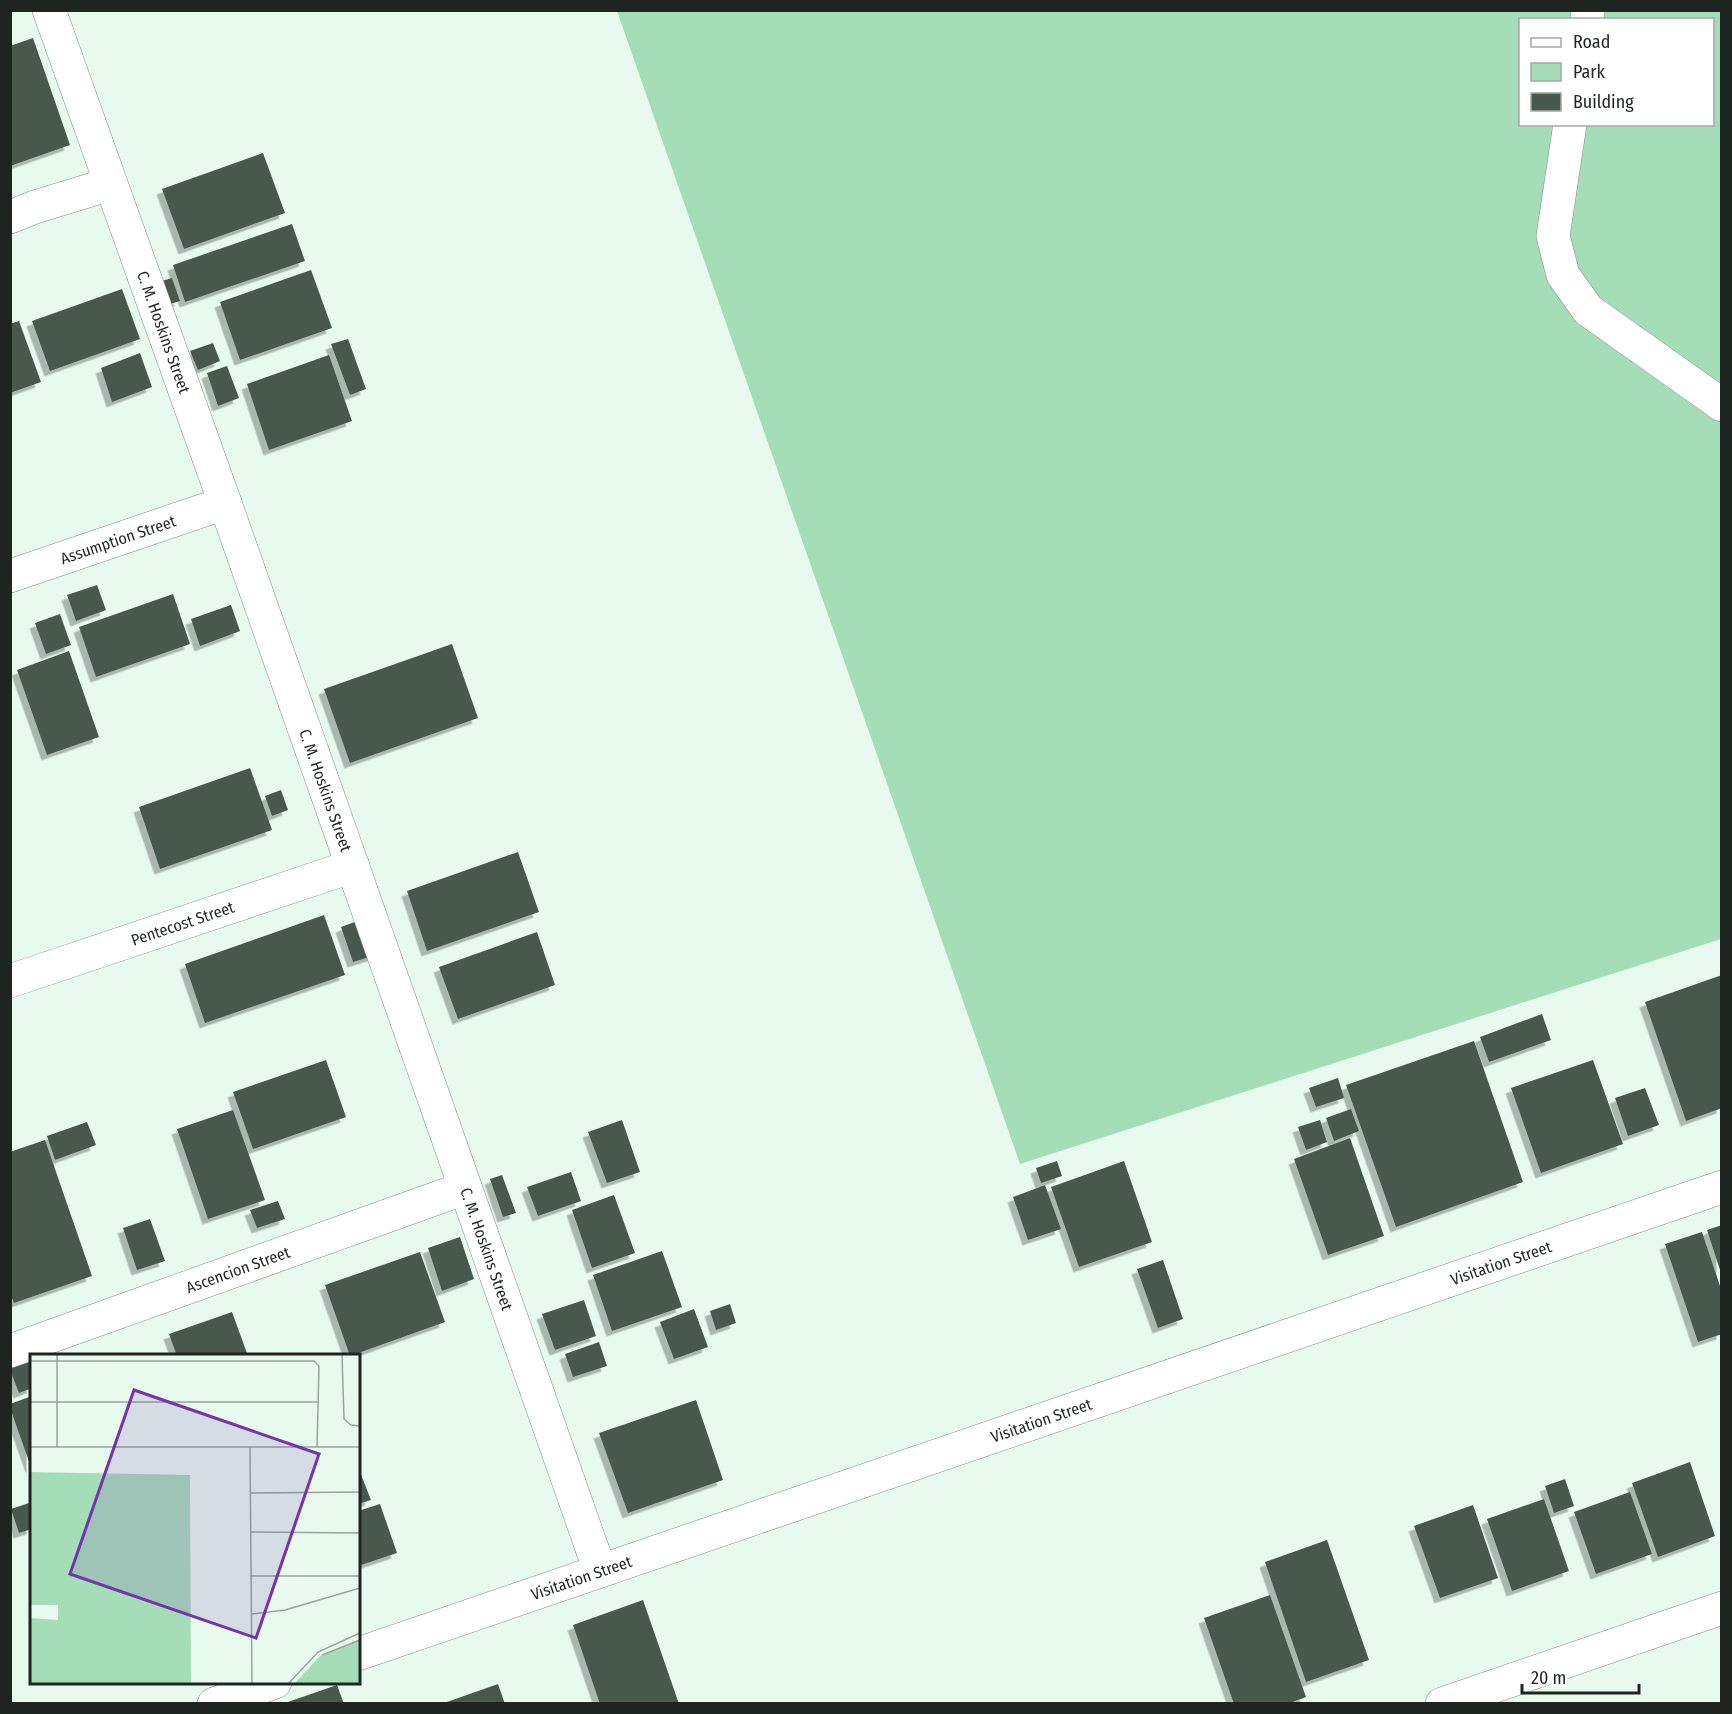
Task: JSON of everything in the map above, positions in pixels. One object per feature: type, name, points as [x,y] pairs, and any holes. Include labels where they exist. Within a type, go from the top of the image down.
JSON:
[{"type":"street","name":"C. M. Hoskins Street","points":[[49,10],[225,502],[600,1571]]},
{"type":"street","points":[[1570,126],[1553,236],[1563,275],[1588,310],[1722,405]]},
{"type":"street","points":[[10,217],[110,184]]},
{"type":"street","name":"Assumption Street","points":[[10,576],[225,502]]},
{"type":"street","name":"Pentecost Street","points":[[10,981],[352,867]]},
{"type":"street","name":"Visitation Street","points":[[360,1653],[1722,1187]]},
{"type":"street","name":"Ascencion Street","points":[[10,1351],[465,1188]]},
{"type":"street","points":[[1442,1704],[1722,1608]]},
{"type":"street","points":[[214,1704],[272,1684]]},
{"type":"green space","points":[[617,11],[1721,11],[1721,939],[1020,1164]]},
{"type":"building","points":[[33,38],[70,145],[10,166],[10,46]]},
{"type":"building","points":[[263,153],[285,213],[184,249],[162,189]]},
{"type":"building","points":[[292,224],[305,261],[185,302],[173,265]]},
{"type":"building","points":[[311,270],[332,328],[240,360],[220,302]]},
{"type":"building","points":[[172,278],[180,301],[170,304],[162,281]]},
{"type":"building","points":[[122,289],[140,339],[50,371],[32,321]]},
{"type":"building","points":[[19,321],[41,382],[10,393],[10,324]]},
{"type":"building","points":[[348,339],[366,389],[350,395],[331,344]]},
{"type":"building","points":[[213,343],[220,361],[198,370],[190,351]]},
{"type":"building","points":[[140,353],[152,387],[112,402],[101,368]]},
{"type":"building","points":[[329,355],[352,421],[269,450],[247,384]]},
{"type":"building","points":[[227,366],[239,398],[218,406],[207,373]]},
{"type":"building","points":[[97,585],[106,610],[76,621],[67,595]]},
{"type":"building","points":[[173,594],[190,644],[96,677],[79,627]]},
{"type":"building","points":[[231,605],[240,631],[200,646],[191,619]]},
{"type":"building","points":[[60,614],[71,645],[46,654],[35,623]]},
{"type":"building","points":[[452,644],[478,718],[350,763],[324,689]]},
{"type":"building","points":[[69,651],[99,737],[47,755],[17,670]]},
{"type":"building","points":[[250,768],[272,830],[160,869],[139,807]]},
{"type":"building","points":[[281,790],[288,810],[272,816],[265,796]]},
{"type":"building","points":[[518,852],[539,912],[427,951],[407,891]]},
{"type":"building","points":[[324,915],[345,975],[205,1023],[185,964]]},
{"type":"building","points":[[363,919],[376,955],[353,962],[341,927]]},
{"type":"building","points":[[537,932],[555,985],[458,1019],[439,967]]},
{"type":"building","points":[[1722,975],[1722,1108],[1686,1121],[1645,1002]]},
{"type":"building","points":[[1542,1014],[1551,1040],[1489,1062],[1480,1037]]},
{"type":"building","points":[[1474,1041],[1523,1182],[1396,1227],[1346,1085]]},
{"type":"building","points":[[326,1060],[346,1117],[253,1149],[233,1092]]},
{"type":"building","points":[[1593,1060],[1623,1144],[1541,1173],[1511,1088]]},
{"type":"building","points":[[1338,1078],[1344,1098],[1316,1107],[1309,1088]]},
{"type":"building","points":[[1645,1088],[1659,1125],[1628,1136],[1615,1098]]},
{"type":"building","points":[[1351,1109],[1359,1131],[1334,1141],[1326,1118]]},
{"type":"building","points":[[233,1110],[265,1200],[208,1219],[177,1129]]},
{"type":"building","points":[[622,1120],[640,1172],[607,1183],[588,1132]]},
{"type":"building","points":[[1320,1120],[1327,1142],[1306,1150],[1298,1127]]},
{"type":"building","points":[[87,1122],[96,1145],[55,1160],[47,1136]]},
{"type":"building","points":[[1350,1138],[1384,1236],[1328,1255],[1294,1159]]},
{"type":"building","points":[[45,1140],[92,1276],[14,1303],[10,1293],[10,1152]]},
{"type":"building","points":[[1057,1161],[1062,1176],[1041,1183],[1036,1168]]},
{"type":"building","points":[[1124,1161],[1152,1242],[1079,1267],[1051,1187]]},
{"type":"building","points":[[571,1172],[581,1201],[538,1216],[527,1187]]},
{"type":"building","points":[[502,1175],[516,1213],[503,1217],[490,1179]]},
{"type":"building","points":[[1045,1185],[1061,1229],[1028,1240],[1013,1197]]},
{"type":"building","points":[[614,1195],[635,1253],[592,1268],[572,1210]]},
{"type":"building","points":[[278,1201],[285,1219],[257,1228],[250,1210]]},
{"type":"building","points":[[150,1219],[165,1261],[137,1270],[123,1228]]},
{"type":"building","points":[[1722,1225],[1722,1273],[1721,1273],[1707,1230]]},
{"type":"building","points":[[1702,1232],[1722,1292],[1722,1334],[1698,1342],[1665,1244]]},
{"type":"building","points":[[460,1237],[474,1279],[442,1291],[428,1248]]},
{"type":"building","points":[[662,1251],[682,1307],[612,1331],[593,1275]]},
{"type":"building","points":[[420,1252],[445,1322],[356,1354],[349,1354],[325,1285]]},
{"type":"building","points":[[1163,1260],[1183,1319],[1158,1328],[1137,1269]]},
{"type":"building","points":[[584,1300],[596,1336],[555,1350],[542,1314]]},
{"type":"building","points":[[730,1304],[736,1323],[716,1330],[710,1311]]},
{"type":"building","points":[[694,1309],[708,1347],[674,1359],[660,1322]]},
{"type":"building","points":[[232,1312],[247,1354],[176,1354],[169,1334]]},
{"type":"building","points":[[599,1342],[607,1366],[573,1377],[565,1354]]},
{"type":"building","points":[[30,1357],[30,1389],[19,1393],[10,1370],[10,1363]]},
{"type":"building","points":[[30,1397],[30,1464],[10,1408],[10,1404]]},
{"type":"building","points":[[696,1400],[723,1480],[628,1513],[599,1433]]},
{"type":"building","points":[[1690,1462],[1715,1536],[1658,1557],[1632,1483]]},
{"type":"building","points":[[360,1472],[371,1500],[360,1503]]},
{"type":"building","points":[[1565,1479],[1574,1506],[1554,1513],[1545,1486]]},
{"type":"building","points":[[1630,1492],[1652,1554],[1596,1574],[1574,1512]]},
{"type":"building","points":[[1544,1499],[1569,1571],[1512,1591],[1487,1519]]},
{"type":"building","points":[[30,1503],[30,1530],[19,1533],[11,1509]]},
{"type":"building","points":[[380,1504],[397,1553],[360,1565],[360,1510]]},
{"type":"building","points":[[1473,1505],[1498,1578],[1440,1598],[1414,1526]]},
{"type":"building","points":[[1327,1540],[1369,1660],[1306,1682],[1265,1562]]},
{"type":"building","points":[[1270,1595],[1306,1697],[1287,1704],[1234,1704],[1204,1618]]},
{"type":"building","points":[[643,1600],[679,1704],[600,1704],[573,1625]]},
{"type":"building","points":[[498,1684],[505,1704],[444,1704],[444,1703]]},
{"type":"building","points":[[337,1685],[344,1704],[285,1704],[285,1703]]}]
